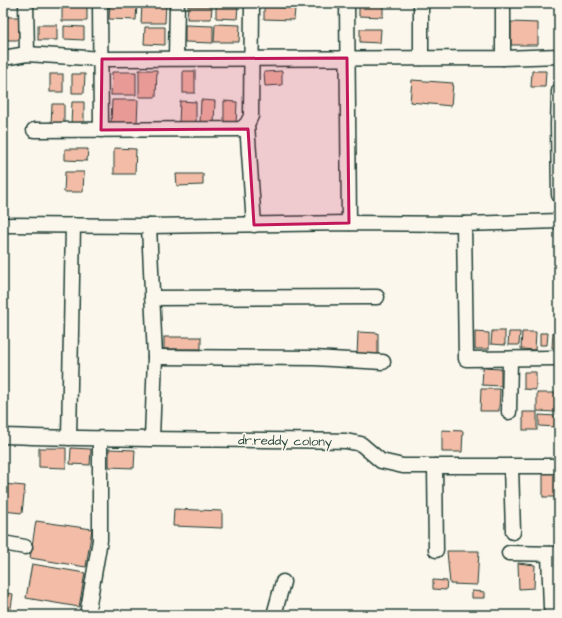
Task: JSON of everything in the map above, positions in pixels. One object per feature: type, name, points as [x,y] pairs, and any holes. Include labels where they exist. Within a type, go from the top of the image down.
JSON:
[{"type":"street","points":[[26,3],[27,54]]},
{"type":"street","points":[[100,3],[102,59],[101,130]]},
{"type":"street","points":[[176,58],[177,3]]},
{"type":"street","points":[[34,130],[241,129],[247,124],[251,116],[252,3]]},
{"type":"street","points":[[347,3],[349,223]]},
{"type":"street","points":[[421,3],[421,58]]},
{"type":"street","points":[[503,3],[503,58]]},
{"type":"street","points":[[3,58],[27,54],[102,59],[503,58],[559,56]]},
{"type":"street","points":[[559,91],[559,195]]},
{"type":"street","points":[[247,124],[254,225]]},
{"type":"street","points":[[3,225],[149,226],[559,222]]},
{"type":"street","points":[[464,224],[466,358],[559,358]]},
{"type":"street","points":[[69,438],[73,225]]},
{"type":"street","points":[[149,226],[155,357],[152,438]]},
{"type":"street","points":[[152,298],[377,297]]},
{"type":"street","points":[[155,357],[314,358],[383,362]]},
{"type":"street","points":[[509,412],[510,359]]},
{"type":"street","name":"dr.reddy colony","points":[[3,436],[100,439],[152,438],[346,441],[361,444],[381,461],[403,466],[559,466]]},
{"type":"street","points":[[87,615],[100,540],[100,439]]},
{"type":"street","points":[[435,466],[436,550]]},
{"type":"street","points":[[511,466],[513,532]]},
{"type":"street","points":[[3,543],[25,547]]},
{"type":"street","points":[[509,553],[554,554],[551,608]]},
{"type":"street","points":[[274,615],[283,582]]},
{"type":"highlighted area","points":[[347,58],[349,223],[254,225],[248,129],[101,130],[102,59]]},
{"type":"building","points":[[110,3],[137,3],[136,20],[109,19]]},
{"type":"building","points":[[142,3],[166,3],[165,23],[141,23]]},
{"type":"building","points":[[512,3],[536,3],[536,7],[512,7]]},
{"type":"building","points":[[62,5],[87,6],[87,21],[62,21]]},
{"type":"building","points":[[216,5],[238,5],[237,19],[216,18]]},
{"type":"building","points":[[359,5],[383,5],[383,17],[359,16]]},
{"type":"building","points":[[188,6],[212,6],[211,19],[187,19]]},
{"type":"building","points":[[264,7],[295,8],[294,20],[264,19]]},
{"type":"building","points":[[3,17],[19,17],[19,40],[3,40]]},
{"type":"building","points":[[511,22],[538,23],[538,45],[511,45]]},
{"type":"building","points":[[215,24],[240,25],[239,42],[214,42]]},
{"type":"building","points":[[38,25],[57,25],[57,40],[38,40]]},
{"type":"building","points":[[185,25],[213,26],[213,43],[185,42]]},
{"type":"building","points":[[64,26],[84,27],[84,40],[64,39]]},
{"type":"building","points":[[145,27],[165,27],[165,45],[144,44]]},
{"type":"building","points":[[360,29],[381,29],[380,43],[360,42]]},
{"type":"building","points":[[139,70],[157,70],[156,97],[139,97]]},
{"type":"building","points":[[183,71],[195,71],[195,93],[183,93]]},
{"type":"building","points":[[282,71],[282,85],[265,86],[264,72]]},
{"type":"building","points":[[532,71],[546,71],[545,87],[531,87]]},
{"type":"building","points":[[112,72],[136,72],[136,95],[111,95]]},
{"type":"building","points":[[50,74],[63,74],[63,92],[50,92]]},
{"type":"building","points":[[72,74],[85,74],[84,93],[72,93]]},
{"type":"building","points":[[412,80],[453,83],[451,106],[410,102]]},
{"type":"building","points":[[112,100],[138,100],[137,124],[111,123]]},
{"type":"building","points":[[201,100],[215,101],[214,124],[200,123]]},
{"type":"building","points":[[180,101],[196,102],[196,124],[179,124]]},
{"type":"building","points":[[224,101],[237,102],[236,125],[224,125]]},
{"type":"building","points":[[72,102],[84,102],[84,126],[71,125]]},
{"type":"building","points":[[52,104],[64,104],[64,125],[51,125]]},
{"type":"building","points":[[114,148],[136,149],[135,174],[114,174]]},
{"type":"building","points":[[65,149],[88,149],[87,161],[65,160]]},
{"type":"building","points":[[65,172],[84,172],[83,192],[64,192]]},
{"type":"building","points":[[176,174],[203,174],[203,185],[177,186]]},
{"type":"building","points":[[492,331],[505,331],[505,345],[491,344]]},
{"type":"building","points":[[358,332],[378,333],[378,357],[357,356]]},
{"type":"building","points":[[475,332],[489,333],[489,349],[475,349]]},
{"type":"building","points":[[509,332],[520,332],[519,345],[508,345]]},
{"type":"building","points":[[522,332],[536,332],[535,350],[521,349]]},
{"type":"building","points":[[553,332],[559,332],[559,348],[552,348]]},
{"type":"building","points":[[540,333],[548,333],[547,345],[540,345]]},
{"type":"building","points":[[164,337],[201,337],[201,349],[164,349]]},
{"type":"building","points":[[483,368],[501,369],[501,386],[482,385]]},
{"type":"building","points":[[524,372],[536,372],[536,390],[524,389]]},
{"type":"building","points":[[481,389],[500,389],[499,411],[480,411]]},
{"type":"building","points":[[537,393],[556,393],[555,412],[537,411]]},
{"type":"building","points":[[523,412],[537,412],[537,430],[523,430]]},
{"type":"building","points":[[539,415],[556,416],[556,427],[539,426]]},
{"type":"building","points":[[442,430],[463,431],[462,452],[442,452]]},
{"type":"building","points":[[39,448],[66,448],[66,468],[39,467]]},
{"type":"building","points":[[71,448],[91,449],[90,465],[70,464]]},
{"type":"building","points":[[109,449],[135,450],[134,468],[109,467]]},
{"type":"building","points":[[543,473],[559,473],[559,497],[543,497]]},
{"type":"building","points":[[3,484],[25,486],[22,513],[3,511]]},
{"type":"building","points":[[174,509],[222,511],[222,528],[173,526]]},
{"type":"building","points":[[36,521],[92,529],[86,567],[30,558]]},
{"type":"building","points":[[447,551],[479,551],[477,585],[450,584]]},
{"type":"building","points":[[518,563],[535,565],[534,588],[519,589]]},
{"type":"building","points":[[32,564],[85,573],[79,607],[26,598]]},
{"type":"building","points":[[433,580],[447,581],[446,590],[433,589]]},
{"type":"building","points":[[472,591],[485,592],[485,598],[472,598]]},
{"type":"building","points":[[3,593],[13,594],[10,615],[3,615]]}]
